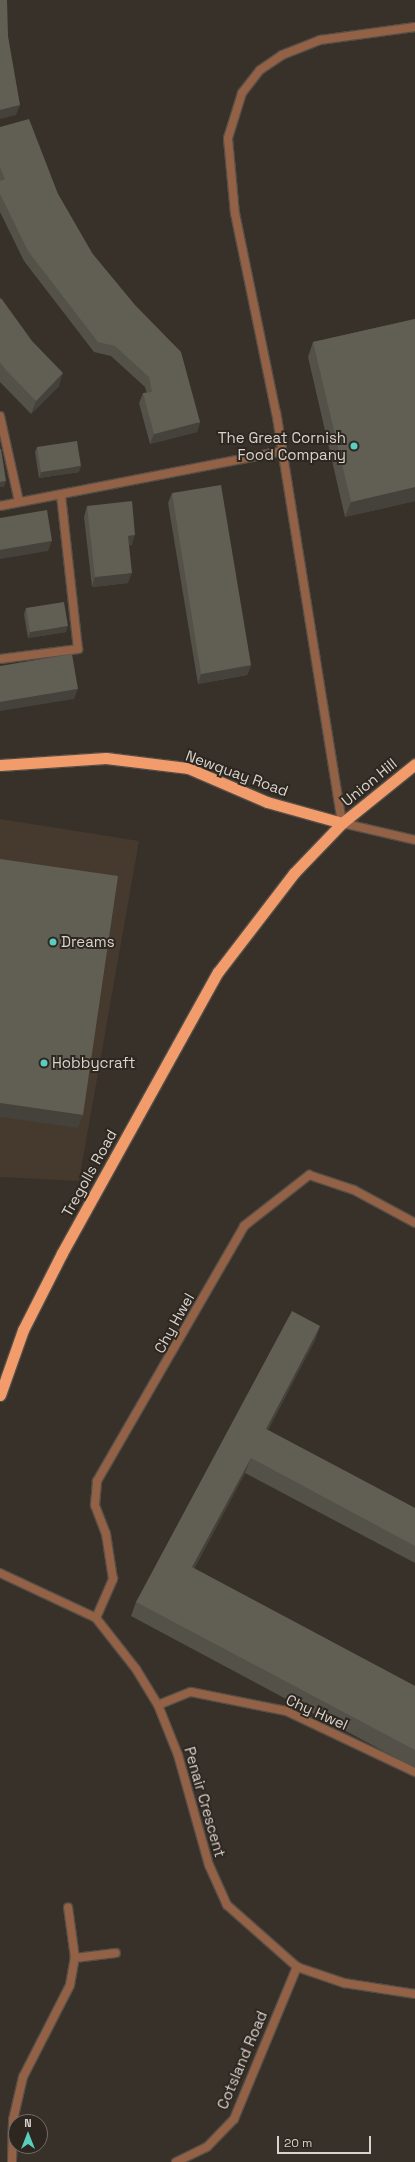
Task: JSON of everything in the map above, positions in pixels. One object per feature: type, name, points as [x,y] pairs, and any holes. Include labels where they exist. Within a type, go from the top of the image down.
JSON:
[{"type":"highway","name":"Newquay Road","points":[[0,765],[106,758],[188,768],[267,802],[342,823]]},
{"type":"highway","name":"Union Hill","points":[[218,972],[294,873],[342,823],[415,764]]},
{"type":"highway","name":"Tregolls Road","points":[[0,1395],[23,1330],[62,1253],[218,972]]},
{"type":"street","points":[[415,27],[320,40],[282,55],[260,70],[242,93],[233,121],[228,160],[235,214],[282,451],[342,823],[415,840]]},
{"type":"street","points":[[0,416],[19,502]]},
{"type":"street","points":[[0,506],[282,451]]},
{"type":"street","points":[[0,659],[78,649],[61,495]]},
{"type":"street","name":"Chy Hwel","points":[[96,1618],[113,1579],[106,1534],[96,1505],[97,1481],[244,1226],[309,1175],[354,1190],[415,1223]]},
{"type":"street","name":"Penair Crescent","points":[[0,1573],[96,1618],[136,1669],[158,1705],[178,1755],[209,1865],[227,1905],[298,1967],[344,1982],[415,1994]]},
{"type":"street","name":"Chy Hwel","points":[[158,1705],[192,1692],[286,1711],[415,1772]]},
{"type":"street","points":[[12,2162],[13,2120],[23,2077],[70,1985],[75,1958],[68,1907]]},
{"type":"street","points":[[75,1958],[116,1953]]},
{"type":"street","name":"Cotsland Road","points":[[176,2162],[207,2147],[234,2119],[298,1967]]},
{"type":"shaded area","points":[[0,819],[139,841],[79,1181],[0,1177]]},
{"type":"building","points":[[0,0],[7,0],[8,36],[20,105],[0,110]]},
{"type":"building","points":[[29,119],[58,194],[92,253],[135,305],[181,352],[200,422],[154,434],[143,393],[152,392],[149,377],[115,346],[98,342],[28,251],[0,194],[0,181],[5,179],[0,167],[0,127]]},
{"type":"building","points":[[1,298],[32,341],[63,373],[36,401],[0,362]]},
{"type":"building","points":[[415,319],[415,487],[351,502],[313,342]]},
{"type":"building","points":[[77,441],[81,466],[41,472],[37,447]]},
{"type":"building","points":[[0,449],[6,481],[0,482]]},
{"type":"building","points":[[221,485],[251,665],[201,674],[172,493]]},
{"type":"building","points":[[132,501],[135,535],[128,536],[132,573],[95,577],[87,506]]},
{"type":"building","points":[[47,510],[52,541],[0,550],[0,518]]},
{"type":"building","points":[[64,602],[68,626],[30,632],[26,608]]},
{"type":"building","points":[[72,654],[78,689],[0,702],[0,666]]},
{"type":"building","points":[[0,859],[118,876],[83,1115],[0,1103]]},
{"type":"building","points":[[292,1311],[320,1326],[266,1429],[415,1508],[415,1546],[251,1458],[192,1567],[415,1686],[415,1750],[136,1602]]},
{"type":"place","name":"The Great Cornish Food Company","points":[[354,446]]},
{"type":"place","name":"Dreams","points":[[53,942]]},
{"type":"place","name":"Hobbycraft","points":[[44,1063]]}]
